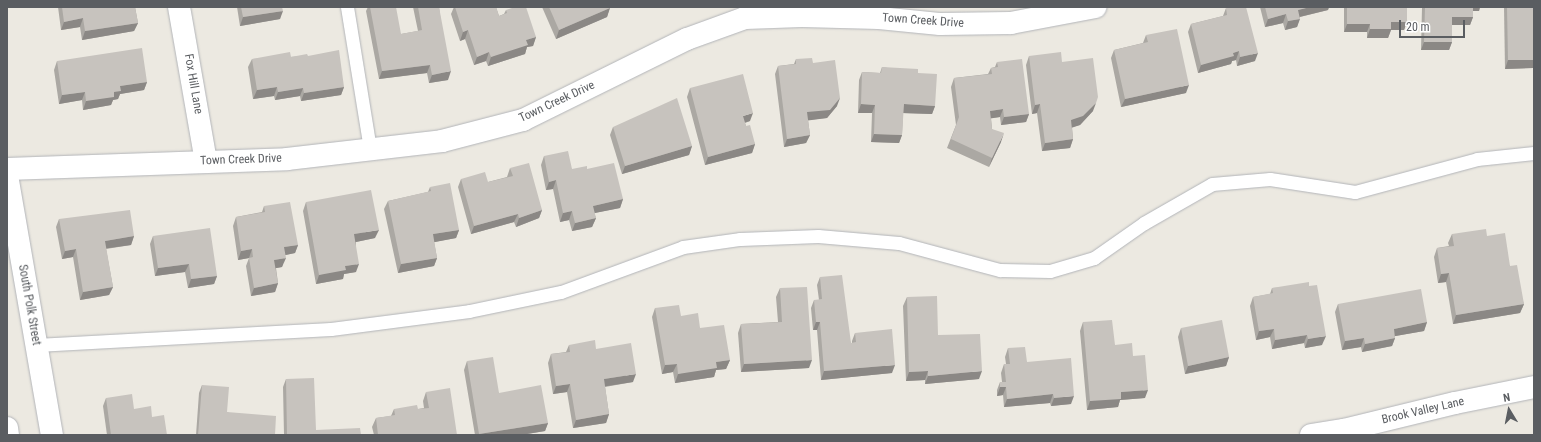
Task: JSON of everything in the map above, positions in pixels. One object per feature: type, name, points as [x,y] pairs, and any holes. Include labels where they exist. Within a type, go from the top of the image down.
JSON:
[{"type":"street","name":"Fox Hill Lane","points":[[179,7],[206,161]]},
{"type":"street","name":"Town Creek Drive","points":[[7,169],[287,159],[442,141],[523,120],[687,38],[745,18],[802,16],[879,18],[940,24],[1011,23],[1096,7]]},
{"type":"street","name":"South Polk Street","points":[[7,175],[52,435]]},
{"type":"street","name":"Brook Valley Lane","points":[[1311,435],[1344,430],[1455,403],[1534,387]]},
{"type":"street","points":[[7,428],[8,435]]},
{"type":"lane","points":[[347,7],[370,149]]},
{"type":"lane","points":[[36,345],[324,330],[469,311],[561,292],[683,247],[740,239],[818,236],[899,243],[1000,270],[1050,271],[1094,258],[1144,223],[1212,184],[1270,179],[1354,192],[1476,159],[1534,153]]},
{"type":"building","points":[[62,7],[135,7],[138,23],[85,31],[83,18],[64,22]]},
{"type":"building","points":[[241,7],[282,7],[283,11],[243,17]]},
{"type":"building","points":[[370,7],[396,7],[401,34],[422,30],[418,7],[439,7],[451,71],[432,75],[430,65],[382,71]]},
{"type":"building","points":[[455,7],[496,7],[499,16],[507,13],[506,10],[515,7],[526,7],[536,37],[526,40],[528,45],[491,57],[489,52],[477,57],[468,30],[463,32]]},
{"type":"building","points":[[549,7],[610,7],[610,8],[559,30]]},
{"type":"building","points":[[1246,7],[1258,53],[1240,57],[1239,51],[1233,53],[1234,56],[1201,65],[1191,24],[1227,15],[1226,8]]},
{"type":"building","points":[[1265,7],[1310,7],[1298,10],[1300,19],[1288,21],[1286,14],[1268,19]]},
{"type":"building","points":[[1347,7],[1407,7],[1407,22],[1391,22],[1391,29],[1370,29],[1370,24],[1347,24]]},
{"type":"building","points":[[1425,7],[1473,7],[1473,17],[1452,17],[1452,42],[1424,42]]},
{"type":"building","points":[[1507,7],[1534,7],[1534,60],[1508,60]]},
{"type":"building","points":[[1177,29],[1189,85],[1125,99],[1114,50],[1148,42],[1146,35]]},
{"type":"building","points":[[142,48],[147,82],[120,86],[121,91],[114,92],[114,97],[86,101],[85,92],[62,95],[57,61]]},
{"type":"building","points":[[339,50],[344,87],[304,93],[303,88],[278,92],[277,87],[257,90],[252,59],[290,52],[291,57],[307,54],[308,56]]},
{"type":"building","points":[[1061,52],[1062,62],[1093,58],[1098,97],[1096,103],[1083,116],[1071,120],[1073,139],[1045,143],[1040,104],[1035,105],[1029,56]]},
{"type":"building","points":[[812,58],[813,63],[835,60],[840,98],[830,110],[807,112],[810,135],[787,139],[778,66],[796,64],[796,59]]},
{"type":"building","points":[[1022,59],[1029,114],[1004,117],[1003,109],[990,111],[992,129],[1004,133],[992,158],[951,139],[959,117],[954,78],[992,74],[991,68],[998,67],[997,62]]},
{"type":"building","points":[[882,67],[918,69],[918,73],[937,74],[935,106],[904,104],[902,135],[874,134],[875,105],[861,104],[862,72],[881,73]]},
{"type":"building","points":[[743,74],[753,113],[743,116],[746,126],[750,125],[755,144],[708,157],[690,88]]},
{"type":"building","points":[[677,98],[692,146],[625,166],[613,127]]},
{"type":"building","points":[[568,151],[572,169],[587,166],[587,169],[614,163],[623,199],[593,206],[596,218],[575,223],[572,211],[563,213],[556,180],[549,182],[544,156]]},
{"type":"building","points":[[529,163],[542,210],[519,218],[518,214],[474,226],[461,179],[485,172],[488,182],[513,176],[510,168]]},
{"type":"building","points":[[450,183],[459,230],[433,234],[437,258],[401,264],[388,201],[431,191],[430,187]]},
{"type":"building","points":[[371,190],[379,230],[354,234],[359,264],[345,266],[346,270],[319,275],[306,202]]},
{"type":"building","points":[[290,202],[298,245],[284,247],[286,258],[274,260],[278,283],[254,288],[249,258],[253,257],[252,249],[241,251],[236,217],[265,212],[264,206]]},
{"type":"building","points":[[130,210],[134,236],[105,241],[113,287],[83,292],[76,249],[65,251],[59,219]]},
{"type":"building","points":[[210,228],[217,276],[191,279],[189,264],[158,268],[153,236]]},
{"type":"building","points":[[1486,229],[1487,236],[1505,233],[1510,266],[1517,265],[1524,304],[1456,315],[1449,273],[1441,274],[1437,248],[1454,246],[1452,234]]},
{"type":"building","points":[[842,275],[851,343],[856,342],[855,333],[892,329],[895,365],[824,371],[820,322],[816,322],[814,300],[822,299],[820,277]]},
{"type":"building","points":[[1309,282],[1309,286],[1317,285],[1326,336],[1308,339],[1307,335],[1275,340],[1274,329],[1259,331],[1253,297],[1273,293],[1272,288]]},
{"type":"building","points":[[807,287],[812,360],[744,364],[741,324],[782,322],[780,288]]},
{"type":"building","points":[[1421,289],[1427,322],[1394,329],[1395,338],[1365,344],[1364,338],[1345,341],[1338,304]]},
{"type":"building","points":[[937,296],[938,335],[980,334],[982,371],[928,376],[928,371],[909,372],[907,297]]},
{"type":"building","points":[[679,305],[681,316],[698,313],[700,328],[724,325],[730,360],[716,362],[717,368],[678,374],[677,364],[665,365],[655,308]]},
{"type":"building","points":[[1112,320],[1115,345],[1132,343],[1133,356],[1145,355],[1148,390],[1121,392],[1121,399],[1090,401],[1083,322]]},
{"type":"building","points":[[1222,320],[1229,357],[1188,366],[1181,328]]},
{"type":"building","points":[[595,340],[596,349],[631,343],[636,374],[604,379],[609,414],[576,420],[570,384],[556,386],[551,354],[570,352],[569,345]]},
{"type":"building","points":[[1025,347],[1027,362],[1071,358],[1074,396],[1054,398],[1053,394],[1007,399],[1006,387],[1000,387],[1000,382],[1006,382],[1004,364],[1010,364],[1008,348]]},
{"type":"building","points":[[493,357],[499,393],[541,385],[548,423],[479,434],[467,361]]},
{"type":"building","points":[[314,378],[316,430],[360,428],[361,435],[287,435],[286,379]]},
{"type":"building","points":[[202,385],[229,387],[227,412],[276,416],[275,435],[198,435]]},
{"type":"building","points":[[450,388],[457,435],[378,435],[376,418],[395,415],[394,409],[417,405],[418,409],[429,408],[426,392]]},
{"type":"building","points":[[132,394],[134,409],[151,406],[152,417],[164,415],[167,435],[111,435],[106,398]]}]
